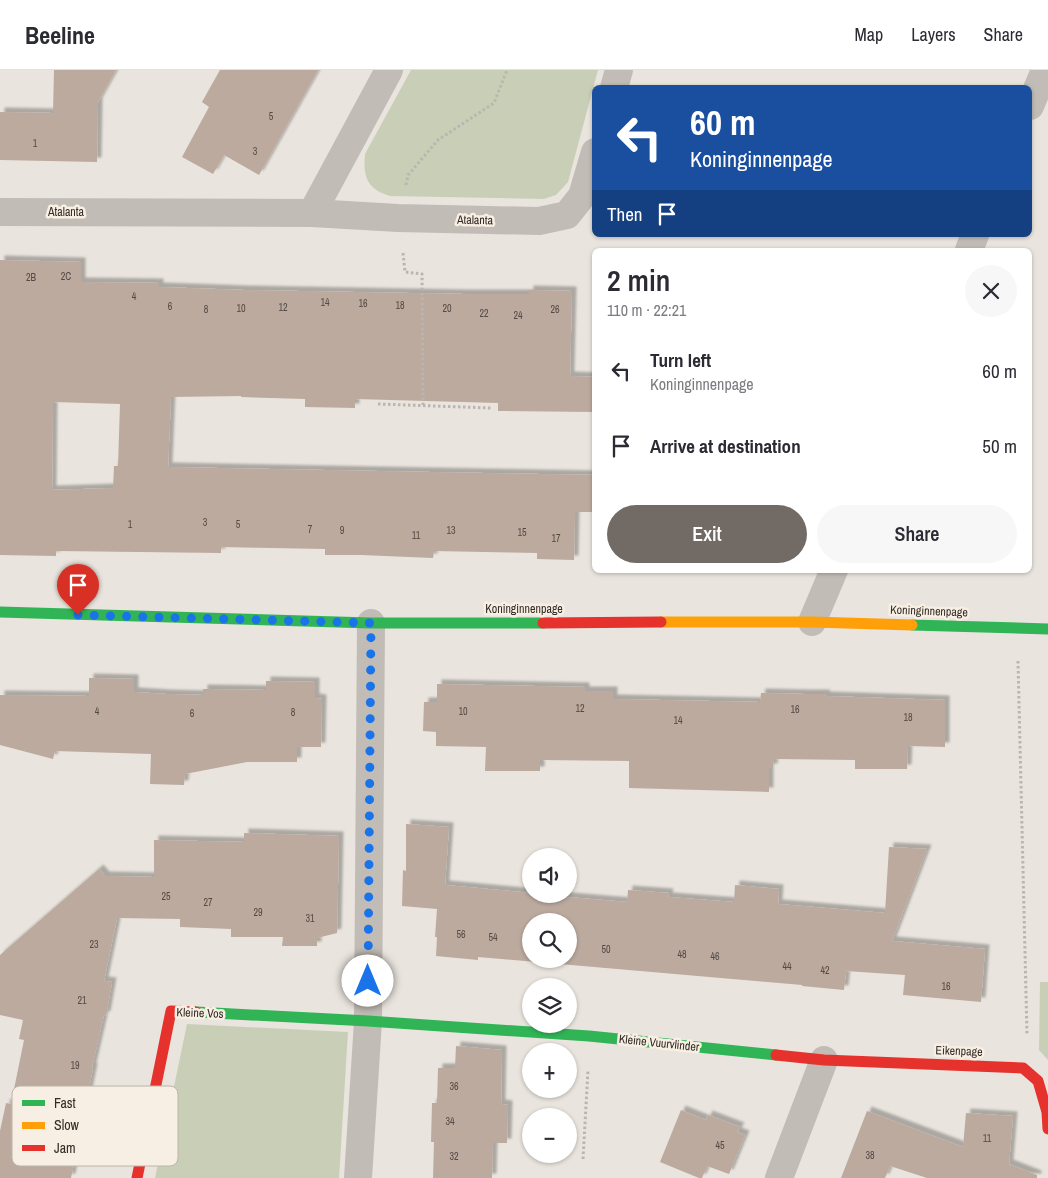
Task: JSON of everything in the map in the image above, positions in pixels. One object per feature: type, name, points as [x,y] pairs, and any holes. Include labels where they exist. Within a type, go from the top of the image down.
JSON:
[{"type":"street","points":[[312,213],[389,70]]},
{"type":"street","points":[[615,85],[619,70]]},
{"type":"street","points":[[1032,101],[1045,70]]},
{"type":"street","name":"Atalanta","points":[[0,212],[312,213],[398,218],[539,221],[567,215],[582,196],[592,162]]},
{"type":"street","points":[[812,622],[833,573]]},
{"type":"street","name":"Koninginnenpage","points":[[0,612],[371,623],[812,622],[1048,629]]},
{"type":"street","points":[[358,1178],[368,1021],[371,623]]},
{"type":"street","name":"Kleine Vos","points":[[156,1086],[171,1012],[368,1021]]},
{"type":"street","name":"Kleine Vuurvlinder","points":[[368,1021],[589,1036],[824,1060]]},
{"type":"street","points":[[779,1178],[824,1060]]},
{"type":"street","name":"Eikenpage","points":[[824,1060],[1023,1068]]},
{"type":"street","points":[[1023,1068],[1038,1081],[1047,1112],[1048,1129]]},
{"type":"path","points":[[423,405],[422,274],[405,272],[398,218],[408,174],[438,140],[494,104],[508,70]]},
{"type":"path","points":[[378,404],[491,408]]},
{"type":"path","points":[[1017,628],[1027,1034],[1023,1068]]},
{"type":"path","points":[[583,1159],[589,1036]]},
{"type":"green space","points":[[411,70],[598,70],[594,85],[592,85],[592,92],[568,182],[556,195],[544,199],[390,196],[376,190],[368,181],[365,169],[365,154]]},
{"type":"green space","points":[[1040,982],[1048,982],[1048,1060],[1039,1050]]},
{"type":"green space","points":[[187,1024],[348,1032],[339,1178],[155,1178],[157,1166],[178,1166],[178,1086],[174,1086]]},
{"type":"building","points":[[54,70],[116,70],[98,102],[97,162],[0,160],[0,112],[53,113]]},
{"type":"building","points":[[220,70],[318,70],[259,175],[224,155],[213,174],[182,157],[209,107],[202,102]]},
{"type":"building","points":[[0,260],[81,262],[81,282],[159,283],[159,287],[464,294],[529,294],[529,290],[572,291],[570,376],[592,377],[592,412],[498,411],[498,403],[355,399],[355,408],[305,407],[305,399],[241,396],[171,397],[168,467],[592,475],[592,512],[575,512],[574,560],[537,559],[537,553],[434,551],[433,558],[325,555],[325,549],[221,547],[221,553],[56,551],[56,556],[0,555]],"holes":[[[53,402],[120,404],[118,466],[114,466],[113,488],[52,490]]]},
{"type":"building","points":[[89,678],[134,679],[134,692],[203,695],[203,689],[266,690],[266,681],[315,682],[315,698],[322,699],[321,747],[297,747],[297,762],[247,762],[185,774],[184,785],[150,784],[151,754],[55,751],[53,759],[0,745],[0,695],[89,696]]},
{"type":"building","points":[[437,684],[585,687],[585,691],[613,691],[613,699],[760,702],[761,693],[945,700],[945,747],[908,746],[907,769],[855,769],[855,760],[774,759],[773,768],[769,768],[769,792],[629,788],[629,761],[540,760],[540,771],[485,771],[486,747],[436,746],[436,732],[423,731],[424,702],[437,702]]},
{"type":"building","points":[[406,824],[449,827],[445,885],[522,892],[522,903],[577,903],[577,898],[627,902],[628,890],[669,893],[668,897],[734,902],[735,885],[779,889],[778,904],[885,913],[889,847],[927,849],[892,941],[985,949],[981,1002],[903,995],[905,975],[846,971],[844,990],[577,966],[577,913],[522,913],[522,961],[478,957],[478,960],[436,956],[437,909],[402,906],[403,870],[406,871]]},
{"type":"building","points":[[244,833],[339,836],[337,933],[317,938],[317,946],[282,946],[283,937],[231,937],[231,929],[180,927],[180,919],[117,918],[104,981],[112,982],[89,1086],[15,1086],[24,1040],[19,1039],[23,1020],[0,1015],[0,955],[99,869],[105,876],[154,877],[154,840],[244,842]]},
{"type":"building","points":[[456,1046],[502,1050],[501,1104],[508,1105],[507,1143],[493,1143],[492,1178],[433,1178],[434,1142],[431,1142],[432,1103],[437,1103],[438,1068],[455,1068]]},
{"type":"building","points":[[12,1099],[12,1166],[73,1166],[71,1178],[0,1178],[0,1131],[6,1103],[11,1104]]},
{"type":"building","points":[[681,1110],[706,1120],[708,1115],[740,1127],[737,1132],[745,1135],[729,1174],[707,1166],[702,1178],[699,1178],[660,1162]]},
{"type":"building","points":[[867,1111],[963,1147],[966,1113],[1013,1116],[1009,1164],[1037,1175],[1037,1178],[927,1178],[890,1166],[885,1178],[841,1178]]},
{"type":"traffic: fast","points":[[0,612],[371,623],[543,623]]},
{"type":"traffic: fast","points":[[912,625],[1048,629]]},
{"type":"traffic: fast","points":[[196,1012],[368,1021],[589,1036],[776,1055]]},
{"type":"traffic: slow","points":[[661,622],[812,622],[912,625]]},
{"type":"traffic: jam","points":[[543,623],[661,622]]},
{"type":"traffic: jam","points":[[156,1086],[171,1011],[196,1012]]},
{"type":"traffic: jam","points":[[776,1055],[824,1060],[1023,1068],[1038,1081],[1047,1112],[1048,1129]]},
{"type":"traffic: jam","points":[[137,1178],[139,1166]]},
{"type":"route","points":[[78,615],[371,623],[368,981]]}]
